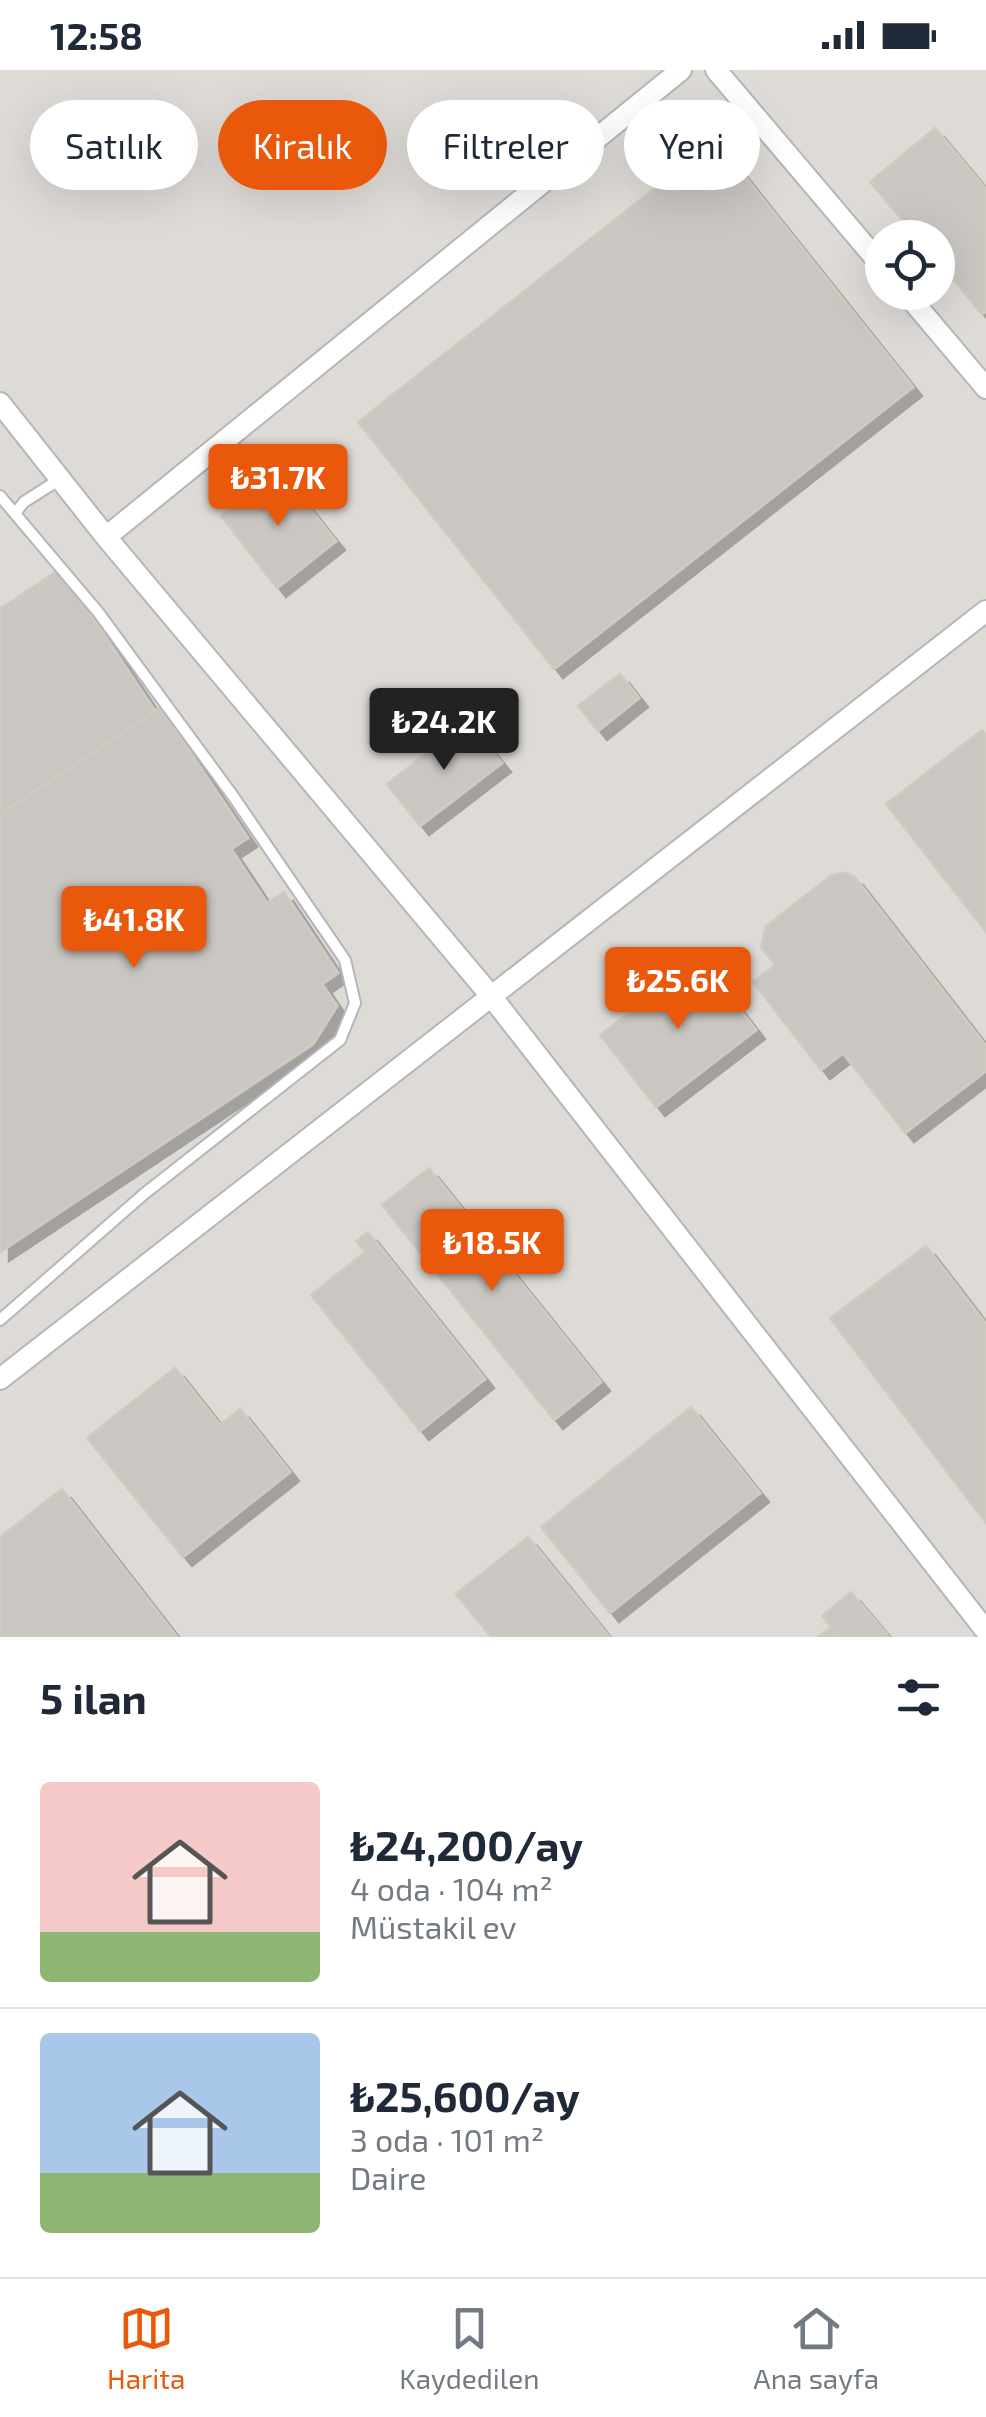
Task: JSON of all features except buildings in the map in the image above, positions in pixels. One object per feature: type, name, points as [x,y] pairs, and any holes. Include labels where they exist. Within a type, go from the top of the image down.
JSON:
[{"type":"street","points":[[106,537],[681,70]]},
{"type":"street","points":[[716,70],[865,246]]},
{"type":"street","points":[[920,310],[986,388]]},
{"type":"street","points":[[0,403],[106,537],[491,996],[986,1631]]},
{"type":"street","points":[[0,1379],[986,611]]},
{"type":"lane","points":[[16,512],[24,502],[60,478]]},
{"type":"lane","points":[[0,496],[98,612],[233,796],[345,960],[355,1003],[340,1040],[144,1194],[0,1320]]},
{"type":"shaded area","points":[[0,70],[986,70],[986,1637],[0,1637]]}]
